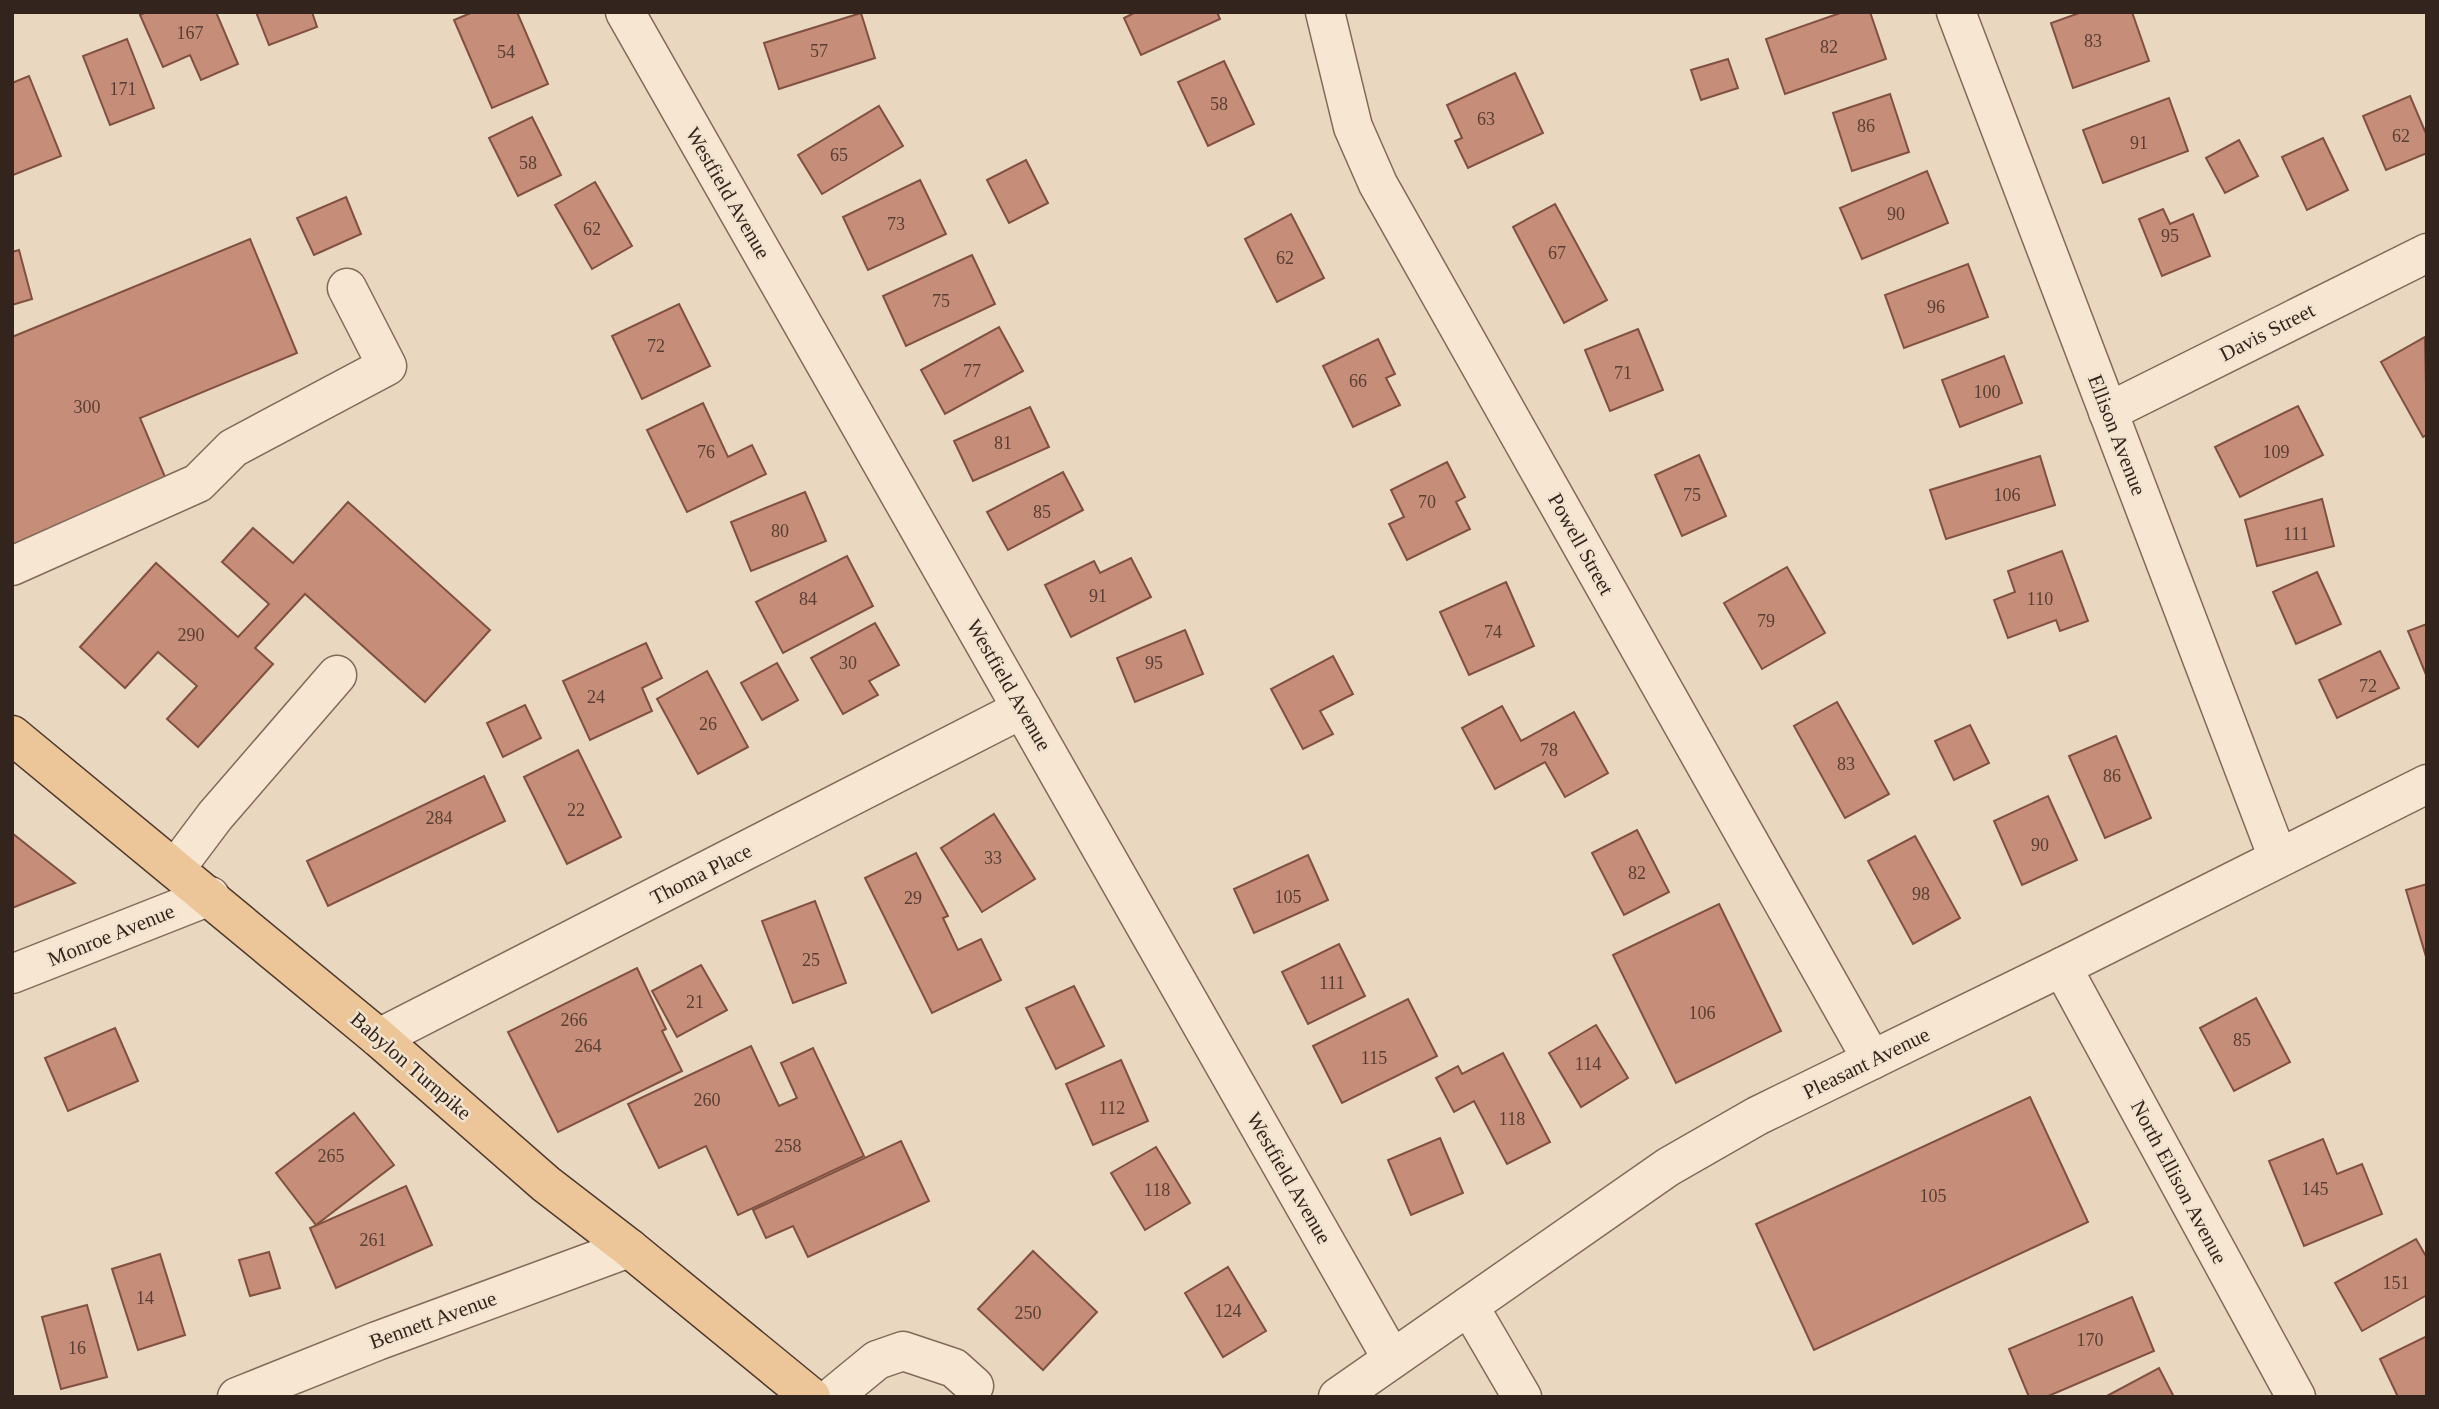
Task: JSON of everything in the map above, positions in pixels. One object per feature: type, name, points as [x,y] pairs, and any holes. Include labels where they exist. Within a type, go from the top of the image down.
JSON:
[{"type":"main road","name":"Babylon Turnpike","points":[[12,735],[379,1038],[546,1184],[629,1248],[811,1397]]},
{"type":"street","name":"Westfield Avenue","points":[[625,12],[1392,1359]]},
{"type":"street","name":"Powell Street","points":[[1325,12],[1353,127],[1378,184],[1872,1060]]},
{"type":"street","name":"Ellison Avenue","points":[[1956,12],[2278,858]]},
{"type":"street","name":"Davis Street","points":[[2108,412],[2427,253]]},
{"type":"street","points":[[12,566],[198,483],[233,448],[387,366],[347,288]]},
{"type":"street","points":[[176,868],[215,816],[337,675]]},
{"type":"street","name":"Thoma Place","points":[[379,1038],[1022,709]]},
{"type":"street","name":"Pleasant Avenue","points":[[1338,1397],[1668,1167],[1757,1116],[2427,784]]},
{"type":"street","name":"Monroe Avenue","points":[[12,974],[210,896]]},
{"type":"street","name":"North Ellison Avenue","points":[[2062,967],[2295,1397]]},
{"type":"street","name":"Bennett Avenue","points":[[237,1397],[377,1341],[629,1248]]},
{"type":"street","points":[[1469,1306],[1522,1397]]},
{"type":"street","points":[[832,1397],[877,1360],[903,1351],[954,1368],[974,1386]]},
{"type":"building","points":[[146,12],[216,12],[238,64],[201,80],[190,55],[163,67],[140,15]]},
{"type":"building","points":[[256,12],[312,12],[317,27],[269,45]]},
{"type":"building","points":[[473,12],[517,12],[548,84],[492,108],[454,20]]},
{"type":"building","points":[[1136,12],[1217,12],[1220,19],[1141,55],[1124,18]]},
{"type":"building","points":[[1843,12],[1870,12],[1886,59],[1785,94],[1766,39]]},
{"type":"building","points":[[2082,12],[2132,12],[2149,61],[2073,88],[2051,23]]},
{"type":"building","points":[[861,13],[875,58],[779,89],[764,43]]},
{"type":"building","points":[[127,39],[154,108],[110,125],[83,56]]},
{"type":"building","points":[[1728,59],[1738,88],[1701,100],[1691,70]]},
{"type":"building","points":[[1224,61],[1254,124],[1208,146],[1178,82]]},
{"type":"building","points":[[1515,73],[1543,133],[1468,168],[1455,141],[1462,138],[1447,105]]},
{"type":"building","points":[[29,76],[61,156],[13,175],[12,83]]},
{"type":"building","points":[[1890,94],[1909,152],[1852,171],[1833,113]]},
{"type":"building","points":[[2410,96],[2427,136],[2427,153],[2386,170],[2363,116]]},
{"type":"building","points":[[2169,98],[2188,151],[2103,183],[2083,130]]},
{"type":"building","points":[[879,106],[903,146],[822,194],[798,155]]},
{"type":"building","points":[[532,117],[561,175],[518,196],[489,138]]},
{"type":"building","points":[[2323,138],[2348,190],[2307,210],[2282,157]]},
{"type":"building","points":[[2239,140],[2258,176],[2225,193],[2206,158]]},
{"type":"building","points":[[1026,160],[1048,203],[1009,223],[987,180]]},
{"type":"building","points":[[1927,171],[1948,223],[1862,259],[1840,208]]},
{"type":"building","points":[[920,180],[946,234],[868,270],[843,217]]},
{"type":"building","points":[[595,182],[632,246],[592,269],[555,205]]},
{"type":"building","points":[[346,197],[361,234],[314,255],[297,218]]},
{"type":"building","points":[[1555,204],[1607,300],[1564,323],[1513,227]]},
{"type":"building","points":[[2163,209],[2170,224],[2193,214],[2210,256],[2162,276],[2139,219]]},
{"type":"building","points":[[1291,214],[1324,278],[1277,302],[1245,239]]},
{"type":"building","points":[[250,239],[297,353],[140,418],[168,484],[12,548],[12,337]]},
{"type":"building","points":[[19,250],[32,299],[12,305],[12,252]]},
{"type":"building","points":[[972,255],[995,304],[906,346],[883,296]]},
{"type":"building","points":[[1968,264],[1988,317],[1904,348],[1885,295]]},
{"type":"building","points":[[679,304],[710,366],[642,399],[612,336]]},
{"type":"building","points":[[999,327],[1023,371],[945,414],[921,370]]},
{"type":"building","points":[[1638,329],[1663,390],[1610,411],[1585,350]]},
{"type":"building","points":[[2425,337],[2427,435],[2423,437],[2381,362]]},
{"type":"building","points":[[1378,339],[1395,374],[1386,378],[1400,405],[1353,427],[1323,366]]},
{"type":"building","points":[[2004,356],[2022,403],[1960,427],[1942,380]]},
{"type":"building","points":[[703,403],[728,457],[752,445],[766,474],[687,512],[647,430]]},
{"type":"building","points":[[2298,406],[2323,455],[2240,497],[2215,447]]},
{"type":"building","points":[[1030,407],[1049,447],[973,481],[954,441]]},
{"type":"building","points":[[1699,455],[1726,516],[1682,536],[1655,475]]},
{"type":"building","points":[[2040,456],[2055,505],[1946,539],[1930,490]]},
{"type":"building","points":[[1447,462],[1465,497],[1456,502],[1470,529],[1407,560],[1389,524],[1404,517],[1391,490]]},
{"type":"building","points":[[1063,472],[1083,510],[1008,550],[987,512]]},
{"type":"building","points":[[805,492],[826,541],[751,571],[731,522]]},
{"type":"building","points":[[2322,499],[2334,546],[2257,566],[2245,520]]},
{"type":"building","points":[[348,502],[490,630],[425,702],[305,594],[255,648],[273,664],[198,747],[167,719],[197,686],[158,652],[125,688],[80,647],[156,563],[238,637],[269,604],[222,562],[253,528],[293,563]]},
{"type":"building","points":[[2062,551],[2088,621],[2060,631],[2056,620],[2008,638],[1994,600],[2015,592],[2008,571]]},
{"type":"building","points":[[847,556],[873,606],[783,653],[756,602]]},
{"type":"building","points":[[1131,558],[1151,597],[1071,637],[1045,585],[1094,561],[1100,573]]},
{"type":"building","points":[[1787,567],[1825,633],[1762,669],[1724,603]]},
{"type":"building","points":[[2317,572],[2341,624],[2296,644],[2273,592]]},
{"type":"building","points":[[1506,582],[1534,646],[1469,675],[1440,612]]},
{"type":"building","points":[[875,623],[899,665],[869,681],[878,695],[843,714],[811,658]]},
{"type":"building","points":[[2427,624],[2427,677],[2408,631]]},
{"type":"building","points":[[1185,630],[1203,674],[1135,702],[1117,658]]},
{"type":"building","points":[[646,643],[662,678],[642,688],[652,711],[590,740],[563,681]]},
{"type":"building","points":[[2380,651],[2399,688],[2337,718],[2319,680]]},
{"type":"building","points":[[1333,656],[1353,694],[1320,711],[1333,734],[1303,749],[1271,689]]},
{"type":"building","points":[[777,663],[798,700],[762,720],[741,683]]},
{"type":"building","points":[[707,671],[748,747],[698,774],[657,699]]},
{"type":"building","points":[[1837,702],[1889,794],[1845,818],[1794,726]]},
{"type":"building","points":[[525,705],[541,738],[503,757],[487,723]]},
{"type":"building","points":[[1502,706],[1521,741],[1574,712],[1608,773],[1565,797],[1545,762],[1495,789],[1462,728]]},
{"type":"building","points":[[1970,725],[1989,763],[1954,780],[1935,741]]},
{"type":"building","points":[[2116,736],[2151,818],[2105,838],[2069,756]]},
{"type":"building","points":[[578,750],[621,837],[567,864],[524,777]]},
{"type":"building","points":[[484,776],[505,821],[328,906],[307,861]]},
{"type":"building","points":[[2048,796],[2077,860],[2022,885],[1994,821]]},
{"type":"building","points":[[994,814],[1035,879],[982,912],[941,848]]},
{"type":"building","points":[[1637,830],[1669,892],[1624,915],[1592,853]]},
{"type":"building","points":[[12,833],[75,883],[12,908]]},
{"type":"building","points":[[1915,836],[1960,918],[1913,944],[1868,861]]},
{"type":"building","points":[[916,853],[948,916],[943,918],[958,950],[981,939],[1001,980],[932,1013],[865,878]]},
{"type":"building","points":[[1308,855],[1328,900],[1254,933],[1234,889]]},
{"type":"building","points":[[2427,884],[2427,960],[2406,890]]},
{"type":"building","points":[[815,901],[846,983],[793,1003],[762,921]]},
{"type":"building","points":[[1719,904],[1781,1031],[1676,1083],[1613,955]]},
{"type":"building","points":[[1339,944],[1365,996],[1308,1024],[1282,972]]},
{"type":"building","points":[[701,965],[727,1010],[677,1037],[652,991]]},
{"type":"building","points":[[637,968],[666,1029],[662,1031],[682,1071],[558,1132],[508,1032]]},
{"type":"building","points":[[1074,986],[1104,1046],[1056,1069],[1026,1008]]},
{"type":"building","points":[[2256,998],[2290,1062],[2234,1091],[2200,1028]]},
{"type":"building","points":[[1408,999],[1437,1056],[1342,1103],[1313,1046]]},
{"type":"building","points":[[1596,1025],[1628,1078],[1581,1107],[1549,1053]]},
{"type":"building","points":[[115,1028],[138,1081],[68,1111],[45,1058]]},
{"type":"building","points":[[751,1046],[779,1106],[797,1098],[781,1063],[813,1048],[864,1156],[738,1215],[706,1146],[659,1168],[628,1104]]},
{"type":"building","points":[[1503,1053],[1550,1142],[1507,1164],[1474,1101],[1454,1112],[1436,1078],[1458,1066],[1462,1074]]},
{"type":"building","points":[[1121,1060],[1148,1121],[1093,1145],[1066,1084]]},
{"type":"building","points":[[2030,1097],[2088,1222],[1814,1350],[1756,1224]]},
{"type":"building","points":[[354,1113],[394,1165],[316,1225],[276,1173]]},
{"type":"building","points":[[1440,1138],[1463,1193],[1411,1215],[1388,1160]]},
{"type":"building","points":[[2323,1139],[2337,1174],[2362,1164],[2382,1214],[2304,1246],[2269,1161]]},
{"type":"building","points":[[901,1141],[929,1201],[808,1257],[793,1226],[766,1238],[753,1210]]},
{"type":"building","points":[[1156,1147],[1190,1203],[1145,1230],[1111,1173]]},
{"type":"building","points":[[406,1186],[432,1245],[336,1288],[310,1228]]},
{"type":"building","points":[[2416,1239],[2427,1258],[2427,1295],[2362,1331],[2335,1283]]},
{"type":"building","points":[[1033,1251],[1097,1312],[1043,1370],[978,1309]]},
{"type":"building","points":[[269,1252],[280,1288],[250,1296],[239,1260]]},
{"type":"building","points":[[160,1254],[185,1335],[138,1350],[112,1269]]},
{"type":"building","points":[[1228,1267],[1266,1331],[1223,1357],[1185,1293]]},
{"type":"building","points":[[2132,1297],[2154,1351],[2046,1397],[2029,1397],[2009,1349]]},
{"type":"building","points":[[87,1305],[107,1377],[61,1389],[42,1317]]},
{"type":"building","points":[[2427,1336],[2427,1397],[2398,1397],[2380,1359]]},
{"type":"building","points":[[2159,1368],[2174,1397],[2105,1397]]}]
